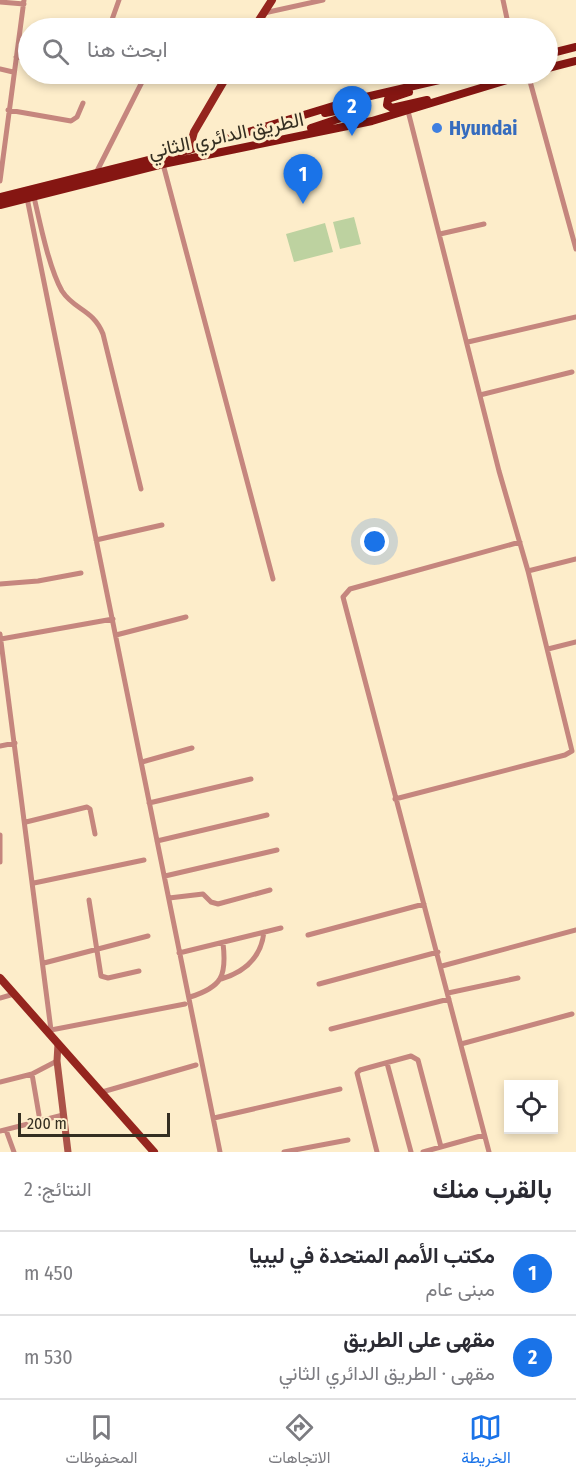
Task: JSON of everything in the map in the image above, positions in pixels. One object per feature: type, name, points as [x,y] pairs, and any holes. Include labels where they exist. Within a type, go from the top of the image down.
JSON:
[{"type":"highway","points":[[558,52],[576,47]]},
{"type":"highway","points":[[558,66],[576,61]]},
{"type":"highway","name":"الطريق الدائري الثاني","points":[[0,197],[189,150],[353,100],[420,84]]},
{"type":"highway","points":[[431,84],[388,99],[386,104],[392,108],[413,104],[486,84]]},
{"type":"highway","name":"الطريق الدائري الثاني","points":[[0,205],[163,164],[256,143],[332,130],[408,111],[490,84]]},
{"type":"highway","points":[[256,143],[337,122],[344,114],[336,110],[288,121]]},
{"type":"main road","points":[[261,18],[272,0]]},
{"type":"main road","points":[[189,150],[194,132],[222,84]]},
{"type":"main road","points":[[0,978],[154,1152]]},
{"type":"main road","points":[[58,1044],[57,1061],[68,1152]]},
{"type":"street","points":[[113,18],[119,0]]},
{"type":"street","points":[[264,13],[323,0]]},
{"type":"street","points":[[503,0],[507,18]]},
{"type":"street","points":[[0,2],[24,2],[22,18]]},
{"type":"street","points":[[0,181],[3,124],[8,110],[18,43]]},
{"type":"street","points":[[0,69],[13,72]]},
{"type":"street","points":[[96,173],[141,84]]},
{"type":"street","points":[[530,84],[576,249]]},
{"type":"street","points":[[8,110],[71,121],[77,117],[83,103]]},
{"type":"street","points":[[395,799],[569,754],[573,747],[408,111]]},
{"type":"street","points":[[163,164],[273,579]]},
{"type":"street","points":[[31,198],[61,288],[68,298],[92,314],[103,334],[141,489]]},
{"type":"street","points":[[31,198],[96,540],[220,1152]]},
{"type":"street","points":[[440,234],[484,224]]},
{"type":"street","points":[[468,342],[576,317]]},
{"type":"street","points":[[480,395],[572,372]]},
{"type":"street","points":[[96,540],[162,525]]},
{"type":"street","points":[[489,1152],[442,966],[395,799],[343,598],[345,592],[520,542]]},
{"type":"street","points":[[528,571],[576,559]]},
{"type":"street","points":[[0,584],[81,573]]},
{"type":"street","points":[[117,635],[186,618]]},
{"type":"street","points":[[1,639],[113,619]]},
{"type":"street","points":[[0,634],[34,883],[50,1032],[185,1004]]},
{"type":"street","points":[[548,649],[576,642]]},
{"type":"street","points":[[0,699],[9,697]]},
{"type":"street","points":[[0,746],[15,743]]},
{"type":"street","points":[[142,762],[192,748]]},
{"type":"street","points":[[149,804],[251,779]]},
{"type":"street","points":[[26,822],[87,807],[90,809],[95,834]]},
{"type":"street","points":[[157,841],[267,815]]},
{"type":"street","points":[[0,835],[0,862]]},
{"type":"street","points":[[165,876],[277,850]]},
{"type":"street","points":[[34,883],[144,860]]},
{"type":"street","points":[[169,898],[203,894],[211,902],[218,904],[270,890]]},
{"type":"street","points":[[89,900],[103,978],[139,971]]},
{"type":"street","points":[[308,935],[424,904]]},
{"type":"street","points":[[179,953],[281,928]]},
{"type":"street","points":[[442,966],[576,930]]},
{"type":"street","points":[[221,979],[242,972],[249,966],[263,944],[264,932]]},
{"type":"street","points":[[44,963],[148,936]]},
{"type":"street","points":[[190,997],[210,991],[221,979],[224,973],[223,943]]},
{"type":"street","points":[[319,984],[438,952]]},
{"type":"street","points":[[331,1029],[518,978]]},
{"type":"street","points":[[0,998],[14,994]]},
{"type":"street","points":[[461,1044],[572,1014]]},
{"type":"street","points":[[377,1152],[357,1073],[360,1070],[411,1056],[417,1057],[441,1147]]},
{"type":"street","points":[[0,1082],[32,1074],[57,1061]]},
{"type":"street","points":[[387,1063],[411,1152]]},
{"type":"street","points":[[102,1092],[196,1065]]},
{"type":"street","points":[[32,1074],[39,1115]]},
{"type":"street","points":[[214,1118],[340,1089]]},
{"type":"street","points":[[14,1152],[3,1130],[63,1115]]},
{"type":"street","points":[[423,1152],[484,1135]]},
{"type":"street","points":[[285,1152],[348,1140]]},
{"type":"green space","points":[[354,217],[361,244],[340,249],[333,222]]},
{"type":"green space","points":[[325,223],[333,252],[294,262],[286,234]]},
{"type":"place","name":"Hyundai","points":[[437,128]]},
{"type":"place","name":"مقهى على الطريق","points":[[352,136]]},
{"type":"place","name":"مكتب الأمم المتحدة في ليبيا","points":[[303,204]]}]
